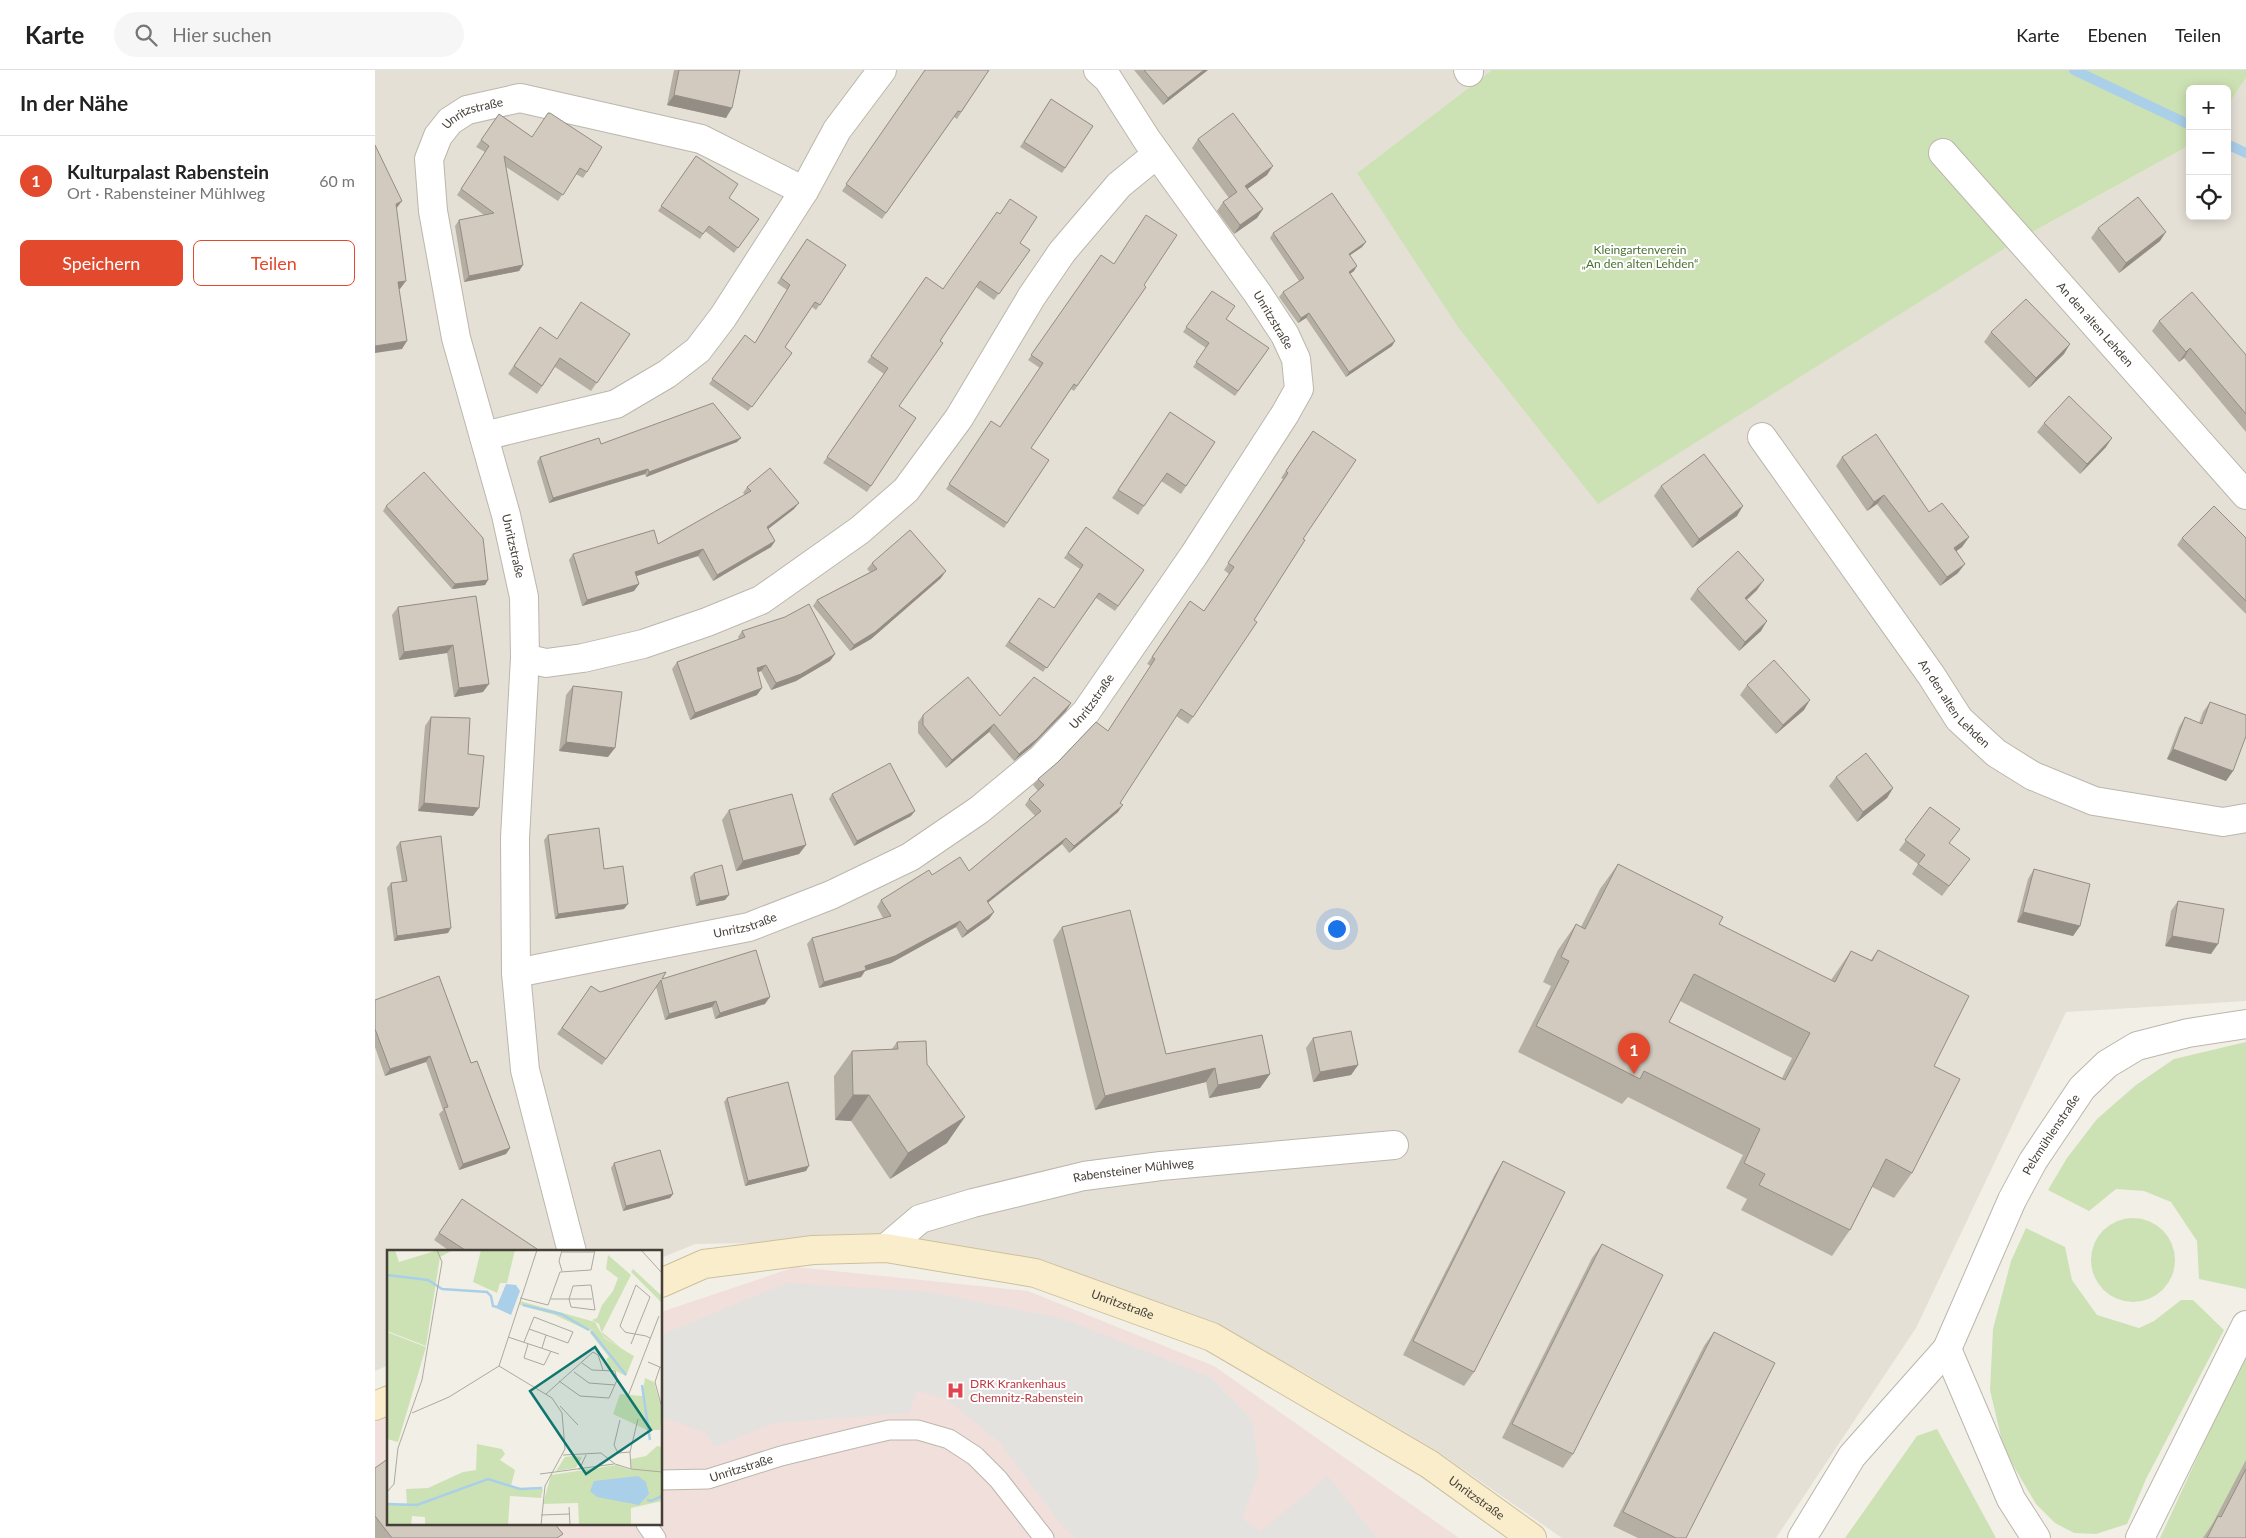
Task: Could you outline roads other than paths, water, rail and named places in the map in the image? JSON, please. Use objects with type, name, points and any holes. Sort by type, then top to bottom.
[{"type":"street","points":[[484,436],[616,404],[667,374],[698,350],[718,323],[803,191],[837,130],[882,70]]},
{"type":"street","name":"Unritzstraße","points":[[517,973],[749,927],[831,895],[910,857],[979,810],[1042,758],[1086,712],[1194,555],[1285,414],[1299,389],[1296,359],[1285,335],[1258,294],[1157,154],[1108,78],[1098,70]]},
{"type":"street","name":"Unritzstraße","points":[[571,1250],[525,1070],[517,973],[515,838],[525,658],[524,597],[506,515],[457,338],[433,211],[429,159],[438,136],[450,121],[467,110],[520,98],[701,139],[803,191]]},
{"type":"street","name":"An den alten Lehden","points":[[1943,153],[2246,495]]},
{"type":"street","points":[[525,658],[546,663],[583,658],[643,644],[707,622],[761,600],[860,530],[906,490],[947,434],[1032,296],[1062,252],[1119,185],[1157,154]]},
{"type":"street","name":"An den alten Lehden","points":[[1762,436],[1931,675],[1959,719],[1996,753],[2033,776],[2094,802],[2223,822],[2246,818]]},
{"type":"street","name":"Pelzmühlenstraße","points":[[1802,1538],[1852,1456],[1947,1349],[2020,1184],[2033,1161],[2082,1088],[2107,1064],[2137,1046],[2188,1034],[2246,1024]]},
{"type":"street","name":"Rabensteiner Mühlweg","points":[[886,1248],[920,1219],[973,1203],[1084,1176],[1161,1166],[1395,1145]]},
{"type":"street","name":"Unritzstraße","points":[[663,1282],[704,1264],[813,1250],[886,1248],[1035,1273],[1212,1337],[1429,1464],[1532,1538]]},
{"type":"street","points":[[2140,1538],[2246,1325]]},
{"type":"street","points":[[1947,1349],[2011,1500],[2036,1538]]},
{"type":"street","points":[[375,1406],[387,1401]]},
{"type":"lane","name":"Unritzstraße","points":[[663,1480],[708,1480],[781,1456],[851,1439],[889,1430],[918,1430],[949,1439],[975,1456],[998,1479],[1044,1538]]},
{"type":"lane","points":[[647,1526],[656,1538]]},
{"type":"waterway","points":[[2074,70],[2186,123]]},
{"type":"waterway","points":[[2231,146],[2246,153]]},
{"type":"place","name":"Kulturpalast Rabenstein","points":[[1634,1074]]},
{"type":"place","name":"DRK Krankenhaus Chemnitz-Rabenstein","points":[[956,1391]]},
{"type":"park label","name":"Kleingartenverein „An den alten Lehden“","points":[[1640,257]]}]
